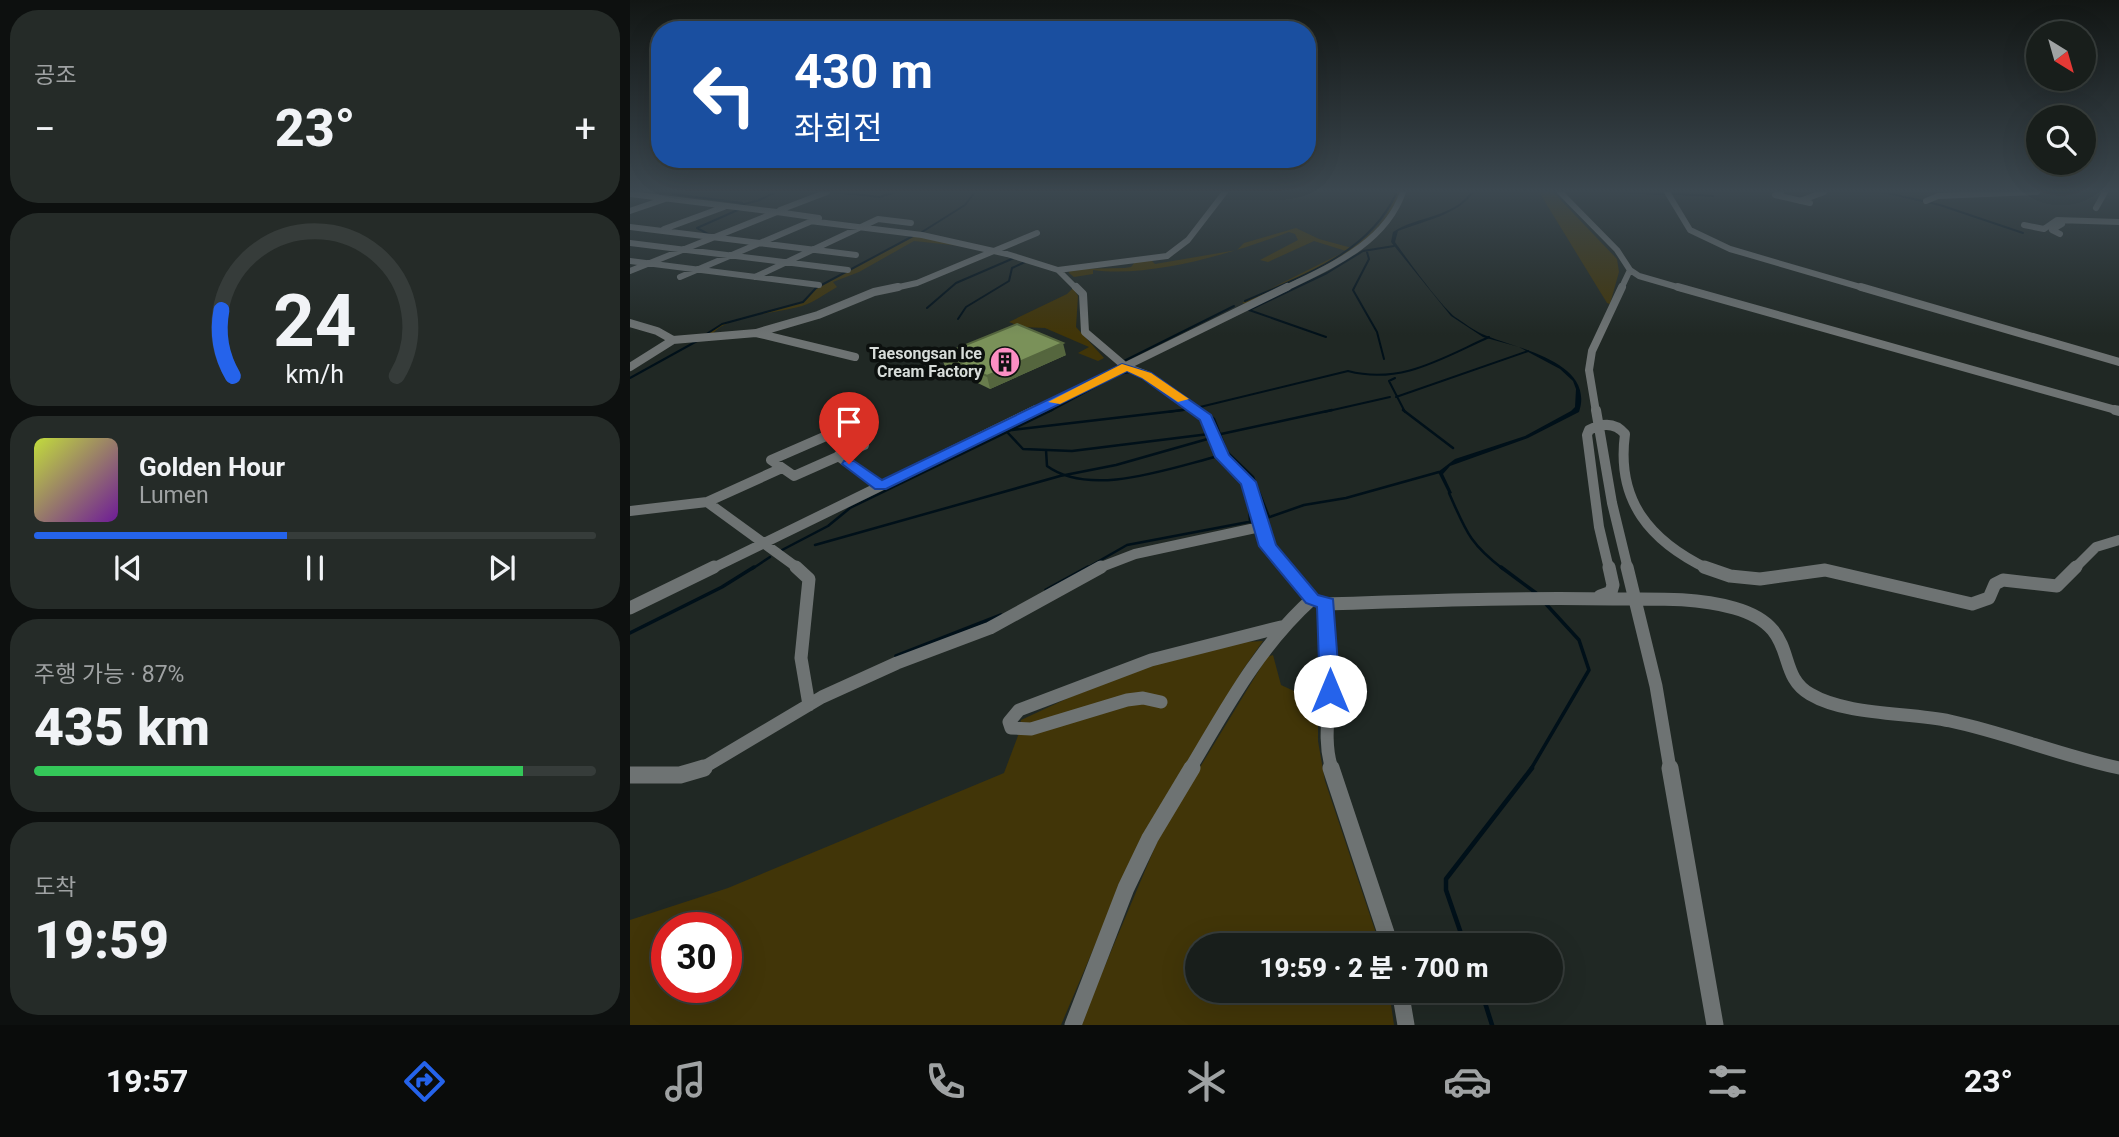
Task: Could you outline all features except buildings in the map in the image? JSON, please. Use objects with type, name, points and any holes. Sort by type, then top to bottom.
[{"type":"street","points":[[630,271],[704,240]]},
{"type":"street","points":[[740,240],[856,255]]},
{"type":"street","points":[[680,277],[767,240]]},
{"type":"street","points":[[754,277],[835,240]]},
{"type":"street","points":[[944,240],[996,251],[1058,270],[1083,294],[1083,329],[1098,347],[1126,367],[1147,375],[1206,418],[1222,457],[1249,482],[1268,546],[1319,601],[1330,656],[1326,742],[1330,763],[1386,933]]},
{"type":"street","points":[[630,367],[673,340],[756,333],[818,315],[874,292],[917,283],[1021,240]]},
{"type":"street","points":[[1058,270],[1078,263],[1150,259],[1171,254],[1187,240]]},
{"type":"street","points":[[630,608],[1126,367],[1346,257],[1368,240]]},
{"type":"street","points":[[1606,240],[1630,271],[1707,296],[1815,323],[2119,411]]},
{"type":"street","points":[[1711,240],[1730,249],[2119,362]]},
{"type":"street","points":[[630,242],[848,270]]},
{"type":"street","points":[[630,261],[819,285]]},
{"type":"street","points":[[1630,271],[1588,361],[1612,503],[1633,599],[1656,685],[1715,1025]]},
{"type":"street","points":[[630,323],[657,331],[673,340]]},
{"type":"street","points":[[756,333],[855,357]]},
{"type":"street","points":[[1600,596],[1611,592],[1612,585],[1597,516],[1587,435],[1589,430],[1600,425],[1617,426],[1625,435],[1622,464],[1624,479],[1640,514],[1687,559],[1723,574],[1752,580],[1808,569],[1825,570],[1972,604],[1989,598],[1995,584],[2003,580],[2057,586],[2096,547],[2119,540]]},
{"type":"street","points":[[840,430],[864,445],[838,456],[794,476],[771,460],[840,430]]},
{"type":"street","points":[[838,456],[881,486]]},
{"type":"street","points":[[630,510],[707,502],[782,468]]},
{"type":"street","points":[[707,502],[806,573],[809,579],[801,642],[801,676],[808,702]]},
{"type":"street","points":[[630,775],[680,775],[702,769],[808,702],[897,663],[990,628],[1115,561],[1259,523]]},
{"type":"street","points":[[1073,1025],[1126,888],[1150,838],[1249,670],[1281,627],[1319,601],[1600,596],[1683,599],[1710,603],[1738,610],[1764,621],[1783,639],[1795,682],[1814,697],[1948,721],[2085,761],[2119,768]]},
{"type":"street","points":[[1161,702],[1143,698],[1127,700],[1031,729],[1011,728],[1009,722],[1019,710],[1123,669],[1281,627]]},
{"type":"street","points":[[1402,1003],[1406,1025]]},
{"type":"shaded area","points":[[907,240],[936,240],[961,246],[914,241],[859,272],[833,282],[837,287],[811,302],[749,317],[804,302],[819,286]]},
{"type":"shaded area","points":[[1266,240],[1237,250],[1244,243]]},
{"type":"shaded area","points":[[1298,240],[1322,240],[1352,248],[1364,240],[1335,261],[1314,273],[1246,304],[1242,303],[1346,251],[1314,241],[1268,262],[1260,260]]},
{"type":"shaded area","points":[[1396,240],[1433,292],[1455,317],[1482,334],[1517,346],[1483,337],[1451,316],[1391,242]]},
{"type":"shaded area","points":[[1568,240],[1599,240],[1617,259],[1619,272],[1610,304]]},
{"type":"shaded area","points":[[1235,250],[1166,267],[1116,272],[1093,270],[1093,274],[1074,277],[1069,273],[1070,269],[1125,268],[1131,267],[1135,262],[1151,260],[1155,264]]},
{"type":"shaded area","points":[[1073,288],[1078,296],[1076,327],[1104,358],[1098,361],[1078,353],[1089,347],[1045,328],[1022,327],[1009,322],[1067,294]]},
{"type":"shaded area","points":[[738,320],[719,328],[712,335],[706,334],[722,324]]},
{"type":"shaded area","points":[[1520,348],[1548,359],[1575,380],[1581,395],[1579,412],[1528,438],[1450,466],[1443,474],[1452,493],[1449,494],[1438,472],[1455,459],[1525,436],[1575,407],[1576,389],[1573,381],[1560,369]]},
{"type":"shaded area","points":[[1263,641],[1242,671],[1118,891],[1061,1025],[630,1025],[630,920],[651,913],[651,1003],[742,1003],[742,912],[654,912],[728,888],[1004,773],[1019,733],[1159,698],[1020,725],[1021,720],[1124,672],[1244,642]]},
{"type":"shaded area","points":[[1273,655],[1281,685],[1318,702],[1318,741],[1325,781],[1376,933],[1185,933],[1185,1003],[1391,1003],[1394,1025],[1080,1025],[1163,828],[1267,657]]},
{"type":"waterway","points":[[705,335],[722,324],[803,302],[816,288],[906,240]]},
{"type":"waterway","points":[[1245,301],[1331,261],[1361,240]]},
{"type":"waterway","points":[[1326,337],[1249,310],[1327,273],[1363,251],[1394,246]]},
{"type":"waterway","points":[[1367,252],[1369,259],[1353,290],[1377,332],[1384,359]]},
{"type":"waterway","points":[[927,308],[956,283],[1014,258]]},
{"type":"waterway","points":[[958,319],[966,307],[1009,281],[1012,268],[1025,262]]},
{"type":"waterway","points":[[1124,361],[1234,306]]},
{"type":"waterway","points":[[1203,410],[1200,407],[1348,371],[1386,375],[1404,372],[1438,361],[1489,337]]},
{"type":"waterway","points":[[630,378],[697,341]]},
{"type":"waterway","points":[[1397,397],[1528,351]]},
{"type":"waterway","points":[[1049,411],[1119,374],[1130,372]]},
{"type":"waterway","points":[[1395,378],[1389,381],[1397,397]]},
{"type":"waterway","points":[[1324,412],[1390,397]]},
{"type":"waterway","points":[[1397,397],[1405,411]]},
{"type":"waterway","points":[[1177,411],[1189,409]]},
{"type":"waterway","points":[[1177,411],[1183,410]]},
{"type":"waterway","points":[[1203,410],[1214,419],[1227,452],[1253,477],[1269,517]]},
{"type":"waterway","points":[[1221,434],[1332,410]]},
{"type":"waterway","points":[[782,550],[828,526],[850,508],[1049,411]]},
{"type":"waterway","points":[[1012,430],[1177,411]]},
{"type":"waterway","points":[[1168,412],[1177,411]]},
{"type":"waterway","points":[[1405,411],[1453,448]]},
{"type":"waterway","points":[[1008,433],[1023,449],[1072,451],[1209,434]]},
{"type":"waterway","points":[[1065,475],[1116,465],[1211,438]]},
{"type":"waterway","points":[[1046,450],[1047,466],[1065,475]]},
{"type":"waterway","points":[[1065,475],[1086,480],[1108,480],[1155,473],[1219,456]]},
{"type":"waterway","points":[[1250,522],[1304,505],[1346,498],[1439,472]]},
{"type":"waterway","points":[[815,545],[1065,475]]},
{"type":"waterway","points":[[1242,484],[1249,504],[1250,522]]},
{"type":"waterway","points":[[1449,493],[1475,544],[1503,569]]},
{"type":"waterway","points":[[1085,569],[1127,545],[1250,522]]},
{"type":"waterway","points":[[752,569],[770,557]]},
{"type":"waterway","points":[[630,633],[722,587],[754,567]]},
{"type":"waterway","points":[[1046,590],[1088,567]]},
{"type":"waterway","points":[[1501,567],[1536,593]]},
{"type":"waterway","points":[[1531,769],[1589,670],[1579,640],[1545,603]]},
{"type":"waterway","points":[[896,656],[1001,615]]},
{"type":"waterway","points":[[1461,933],[1446,890],[1446,879],[1532,768]]},
{"type":"waterway","points":[[1485,1003],[1492,1025]]},
{"type":"slow traffic","points":[[1055,402],[1126,367],[1147,375],[1183,399]]},
{"type":"place","name":"Taesongsan Ice Cream Factory","points":[[1005,362]]},
{"type":"route","points":[[849,464],[881,486],[1126,367],[1147,375],[1206,418],[1222,457],[1249,482],[1261,532],[1268,546],[1312,599],[1326,604],[1330,644],[1330,691]]}]
